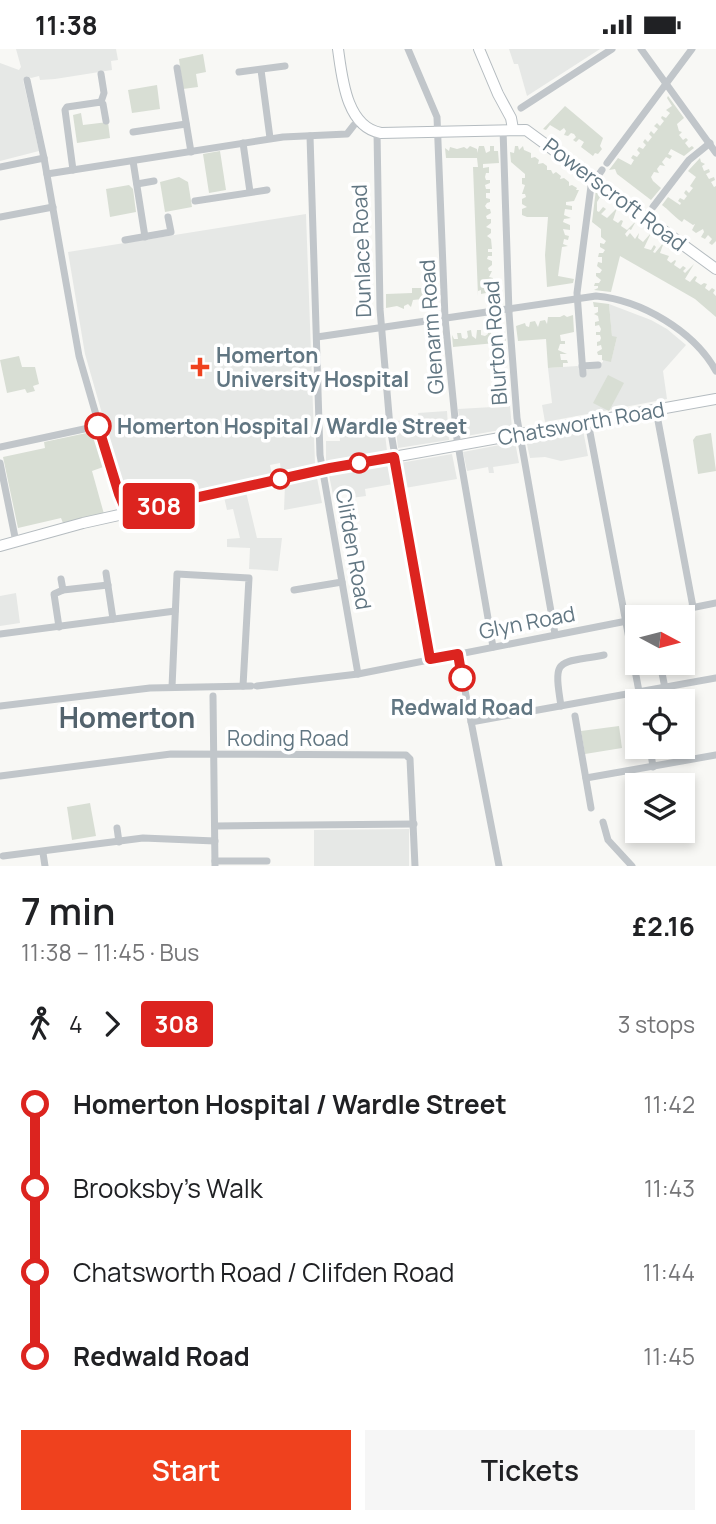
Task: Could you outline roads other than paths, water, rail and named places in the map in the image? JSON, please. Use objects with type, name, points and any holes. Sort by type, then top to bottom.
[{"type":"street","points":[[338,49],[349,101],[363,122],[377,132],[508,129],[511,118],[479,49]]},
{"type":"street","name":"Glenarm Road","points":[[408,49],[435,109],[439,131],[445,318],[455,419],[493,647]]},
{"type":"street","points":[[521,108],[612,49]]},
{"type":"street","points":[[641,49],[716,153]]},
{"type":"street","points":[[598,365],[582,370],[577,298],[591,186],[692,49]]},
{"type":"street","points":[[239,72],[285,66]]},
{"type":"street","points":[[177,68],[191,152]]},
{"type":"street","points":[[261,69],[271,138]]},
{"type":"street","points":[[101,74],[104,93],[101,102],[106,121]]},
{"type":"street","points":[[27,80],[47,174],[76,342],[98,426],[127,513]]},
{"type":"street","points":[[73,170],[65,110],[67,107],[101,102]]},
{"type":"street","points":[[133,132],[186,124]]},
{"type":"street","points":[[47,174],[271,138],[347,134],[354,125]]},
{"type":"street","name":"Powerscroft Road","points":[[508,129],[531,132],[601,171],[716,269]]},
{"type":"street","name":"Blurton Road","points":[[508,129],[509,308],[517,418],[555,634]]},
{"type":"street","name":"Dunlace Road","points":[[377,132],[381,328],[394,457],[430,659]]},
{"type":"street","name":"Clifden Road","points":[[310,136],[321,470],[358,674]]},
{"type":"street","points":[[243,143],[250,192]]},
{"type":"street","points":[[653,207],[689,160],[709,143]]},
{"type":"street","points":[[0,167],[44,158]]},
{"type":"street","points":[[133,161],[145,237]]},
{"type":"street","points":[[137,184],[154,181]]},
{"type":"street","points":[[195,201],[267,190]]},
{"type":"street","points":[[0,217],[53,208]]},
{"type":"street","points":[[125,240],[171,232],[168,217]]},
{"type":"street","points":[[317,337],[596,296],[619,301],[656,316],[691,340],[716,371]]},
{"type":"street","name":"Chatsworth Road","points":[[0,546],[127,513],[321,470],[716,399]]},
{"type":"street","points":[[656,410],[693,605]]},
{"type":"street","points":[[588,422],[625,616]]},
{"type":"street","points":[[0,447],[98,426]]},
{"type":"street","points":[[0,463],[16,542]]},
{"type":"street","points":[[106,573],[113,619]]},
{"type":"street","points":[[172,687],[177,574],[249,578],[251,686]]},
{"type":"street","points":[[61,579],[64,590]]},
{"type":"street","points":[[294,590],[342,582]]},
{"type":"street","points":[[59,627],[54,594],[64,590],[108,585]]},
{"type":"street","name":"Glyn Road","points":[[695,607],[716,603]]},
{"type":"street","points":[[0,634],[175,611]]},
{"type":"street","name":"Glyn Road","points":[[0,706],[172,687],[251,686],[358,674],[625,621]]},
{"type":"street","points":[[458,654],[499,866]]},
{"type":"street","points":[[561,706],[556,675],[559,667],[604,655]]},
{"type":"street","points":[[662,675],[665,688]]},
{"type":"street","points":[[658,689],[716,678]]},
{"type":"street","points":[[471,722],[625,695]]},
{"type":"street","points":[[213,696],[215,863],[267,861]]},
{"type":"street","points":[[575,716],[591,808]]},
{"type":"street","name":"Roding Road","points":[[0,776],[171,754],[409,756],[414,824]]},
{"type":"street","points":[[586,778],[716,755]]},
{"type":"street","points":[[651,759],[653,767]]},
{"type":"street","points":[[603,822],[608,840],[632,866]]},
{"type":"street","points":[[215,826],[414,824],[415,866]]},
{"type":"street","points":[[117,828],[119,842]]},
{"type":"street","points":[[3,856],[40,851],[43,853],[142,838],[215,841]]},
{"type":"street","points":[[43,853],[45,866]]},
{"type":"place","name":"Homerton University Hospital","points":[[200,367]]},
{"type":"place","name":"Homerton Hospital / Wardle Street","points":[[98,426]]},
{"type":"place","name":"Redwald Road","points":[[462,678]]},
{"type":"district","name":"Homerton","points":[[127,717]]}]
